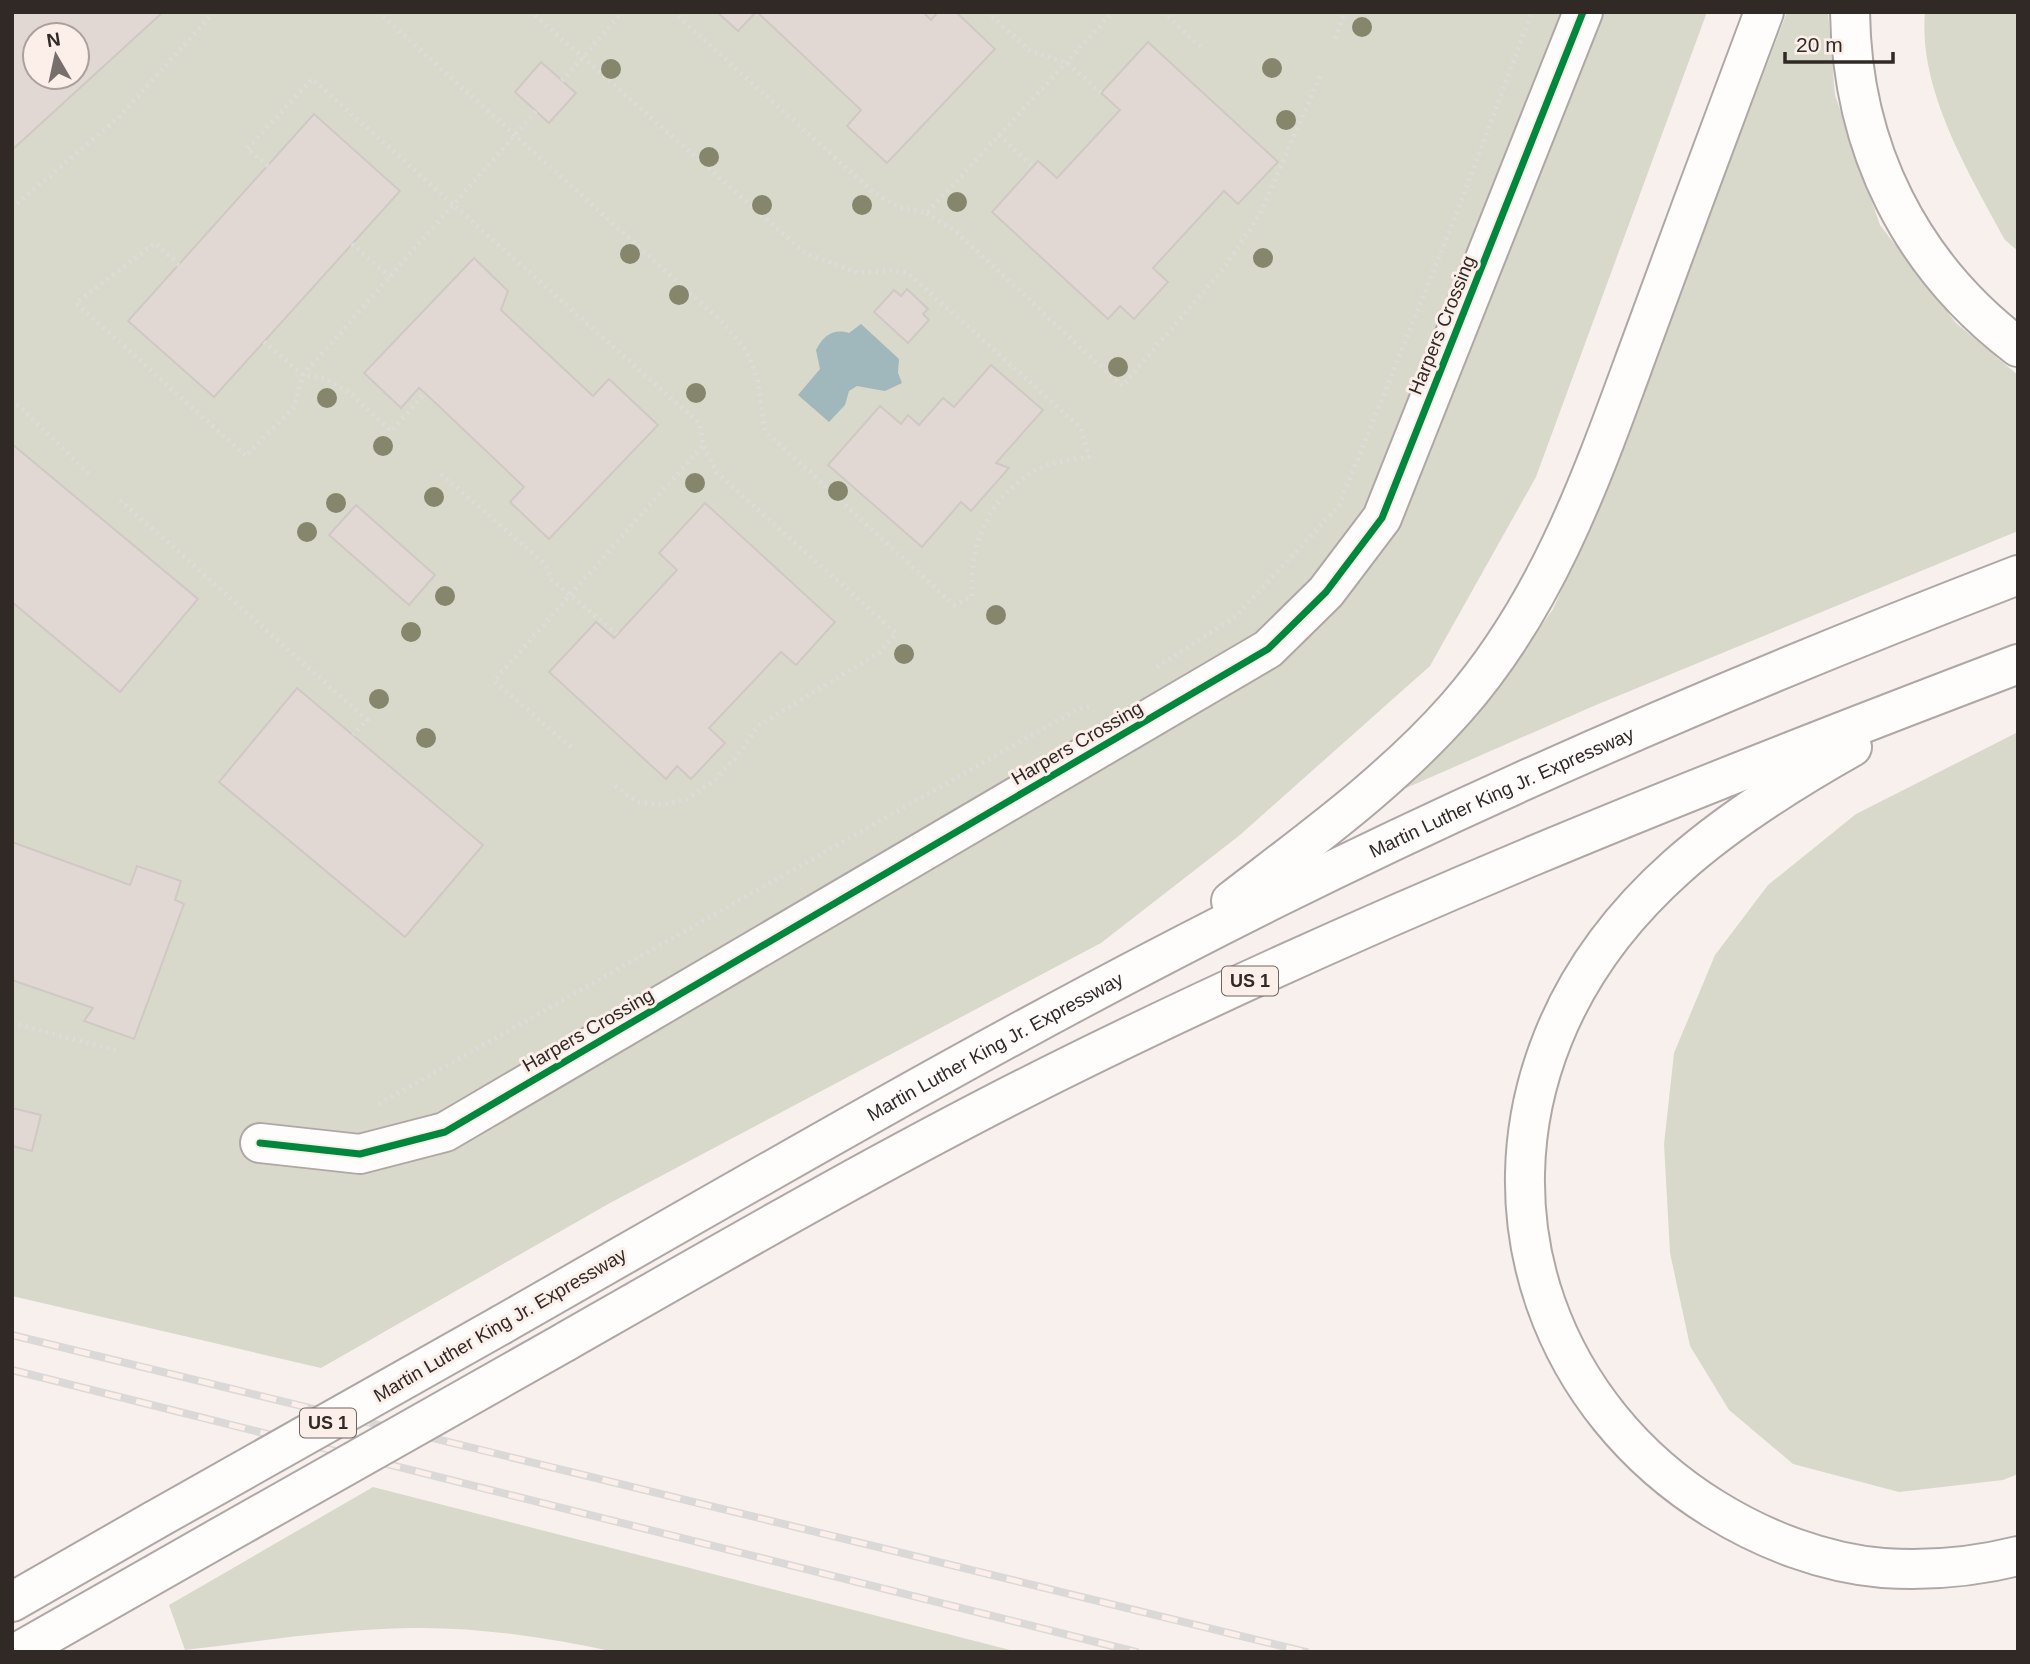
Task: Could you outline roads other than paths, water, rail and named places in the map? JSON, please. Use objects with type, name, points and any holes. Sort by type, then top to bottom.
[{"type":"main road","name":"Harpers Crossing","points":[[260,1143],[360,1154],[445,1132],[1268,649],[1326,592],[1382,519],[1583,12]]},
{"type":"main road","points":[[1154,962],[1380,783],[1458,706],[1522,618],[1547,575],[1588,485],[1764,12]]},
{"type":"main road","points":[[1850,12],[1852,60],[1859,102],[1886,183],[1928,257],[1954,291],[2018,347]]},
{"type":"main road","name":"Martin Luther King Jr. Expressway","points":[[12,1602],[926,1085],[1154,962],[1367,853],[1569,760],[1761,678],[2018,575]]},
{"type":"main road","name":"US 1","points":[[18,1652],[935,1134],[1187,1010],[1598,827],[2018,664]]},
{"type":"main road","points":[[1965,684],[1748,809],[1676,865],[1638,903],[1592,961],[1553,1037],[1531,1118],[1525,1196],[1536,1273],[1546,1309],[1563,1347],[1607,1417],[1634,1447],[1672,1480],[1732,1520],[1766,1537],[1842,1561],[1880,1568],[1919,1569],[1958,1567],[2018,1556]]},
{"type":"water","points":[[861,324],[899,359],[898,373],[902,383],[885,391],[857,386],[849,391],[845,405],[829,422],[798,395],[820,369],[816,350],[822,341],[833,332],[849,333]]},
{"type":"railway","points":[[12,1335],[1306,1652]]},
{"type":"railway","points":[[12,1370],[1136,1652]]}]
